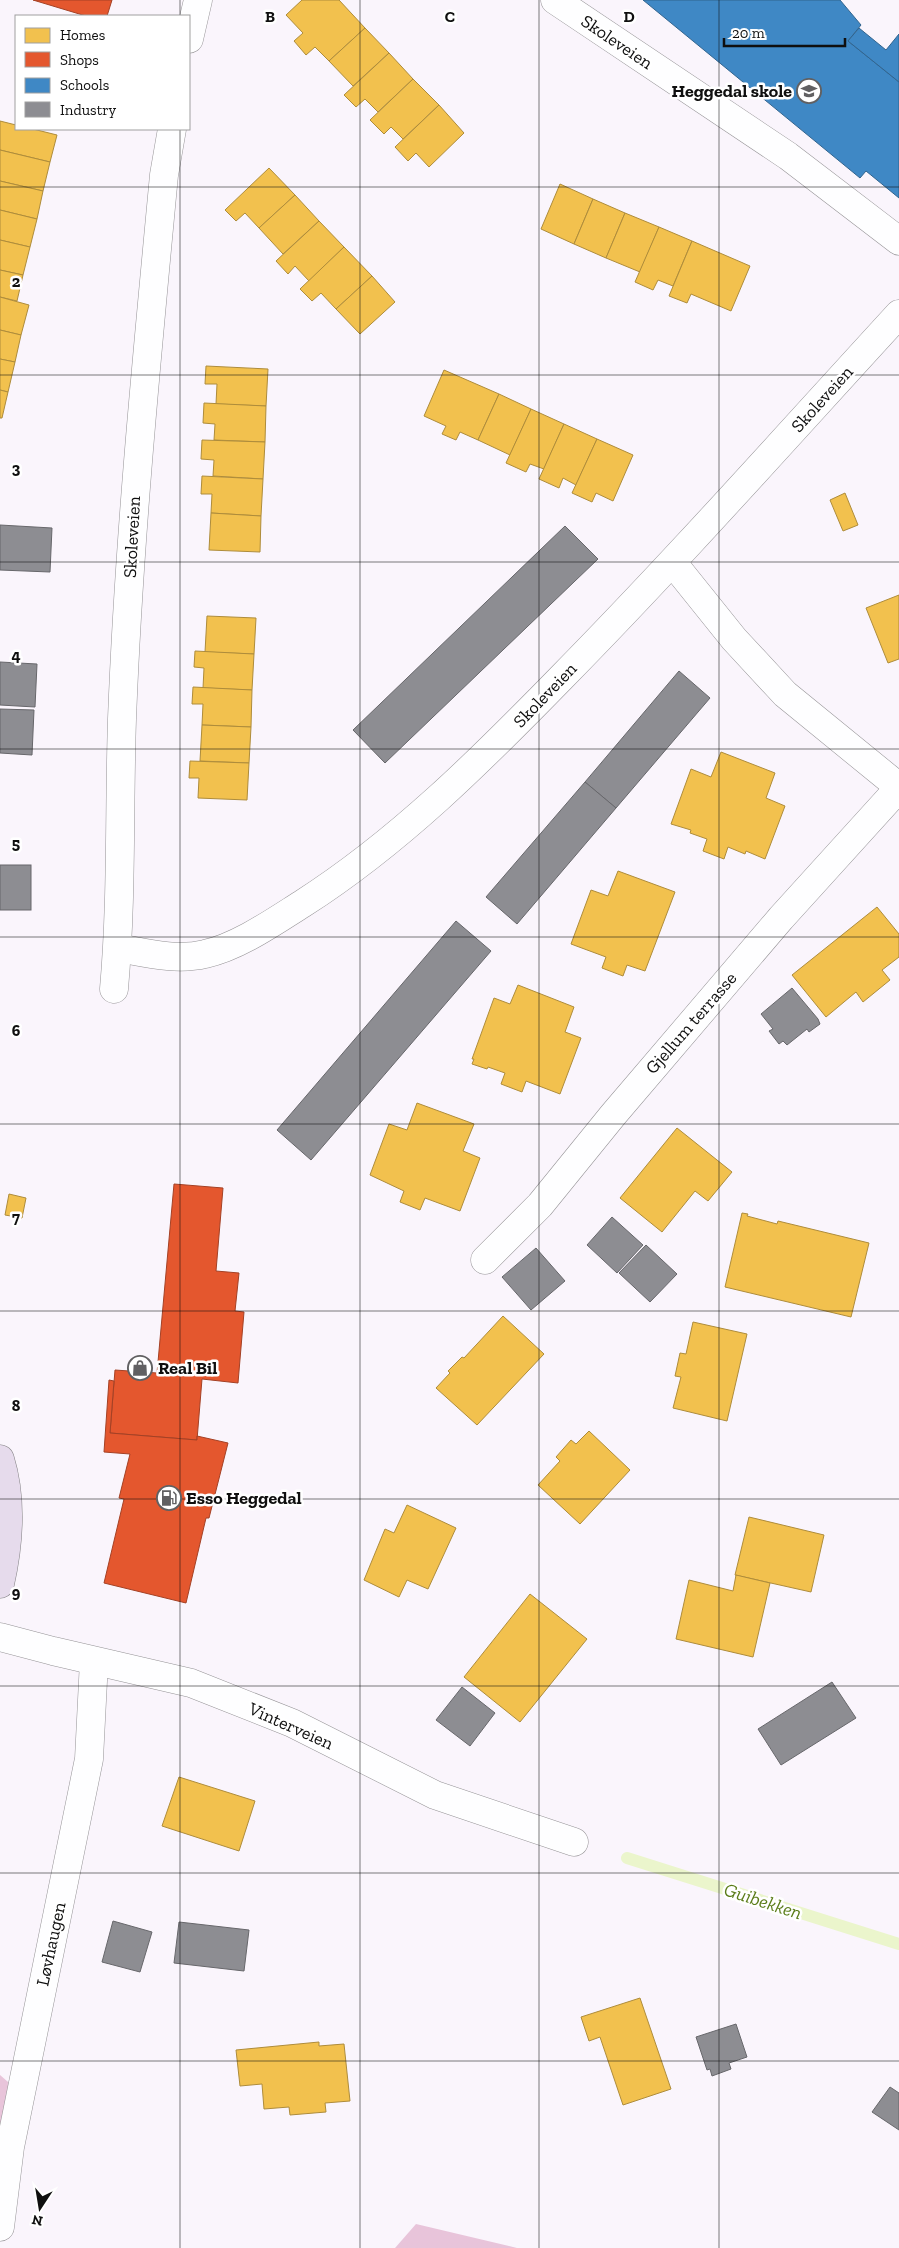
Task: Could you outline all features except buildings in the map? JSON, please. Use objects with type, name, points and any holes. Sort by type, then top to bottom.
[{"type":"main road","points":[[0,1458],[7,1502],[7,1533],[5,1562],[0,1584]]},
{"type":"street","points":[[190,35],[198,0]]},
{"type":"street","name":"Skoleveien","points":[[555,0],[788,156],[899,241]]},
{"type":"street","name":"Skoleveien","points":[[114,989],[118,948],[122,718],[136,466],[164,175],[172,130]]},
{"type":"street","name":"Skoleveien","points":[[118,948],[159,956],[184,957],[206,954],[228,946],[280,918],[338,881],[409,824],[488,752],[673,563],[899,314]]},
{"type":"street","name":"Gjellum terrasse","points":[[484,1260],[540,1205],[613,1115],[781,918],[899,787],[785,694],[734,639],[673,563]]},
{"type":"street","name":"Vinterveien","points":[[0,1637],[191,1684],[292,1724],[435,1795],[574,1842]]},
{"type":"street","name":"Løvhaugen","points":[[0,2227],[10,2147],[89,1759],[94,1661]]},
{"type":"shaded area","points":[[0,2075],[15,2088],[0,2187]]},
{"type":"shaded area","points":[[416,2224],[517,2248],[395,2248]]},
{"type":"waterway","name":"Guibekken","points":[[627,1858],[899,1944]]},
{"type":"place","name":"Heggedal skole","points":[[809,91]]},
{"type":"place","name":"Real Bil","points":[[140,1368]]},
{"type":"place","name":"Esso Heggedal","points":[[169,1498]]}]
